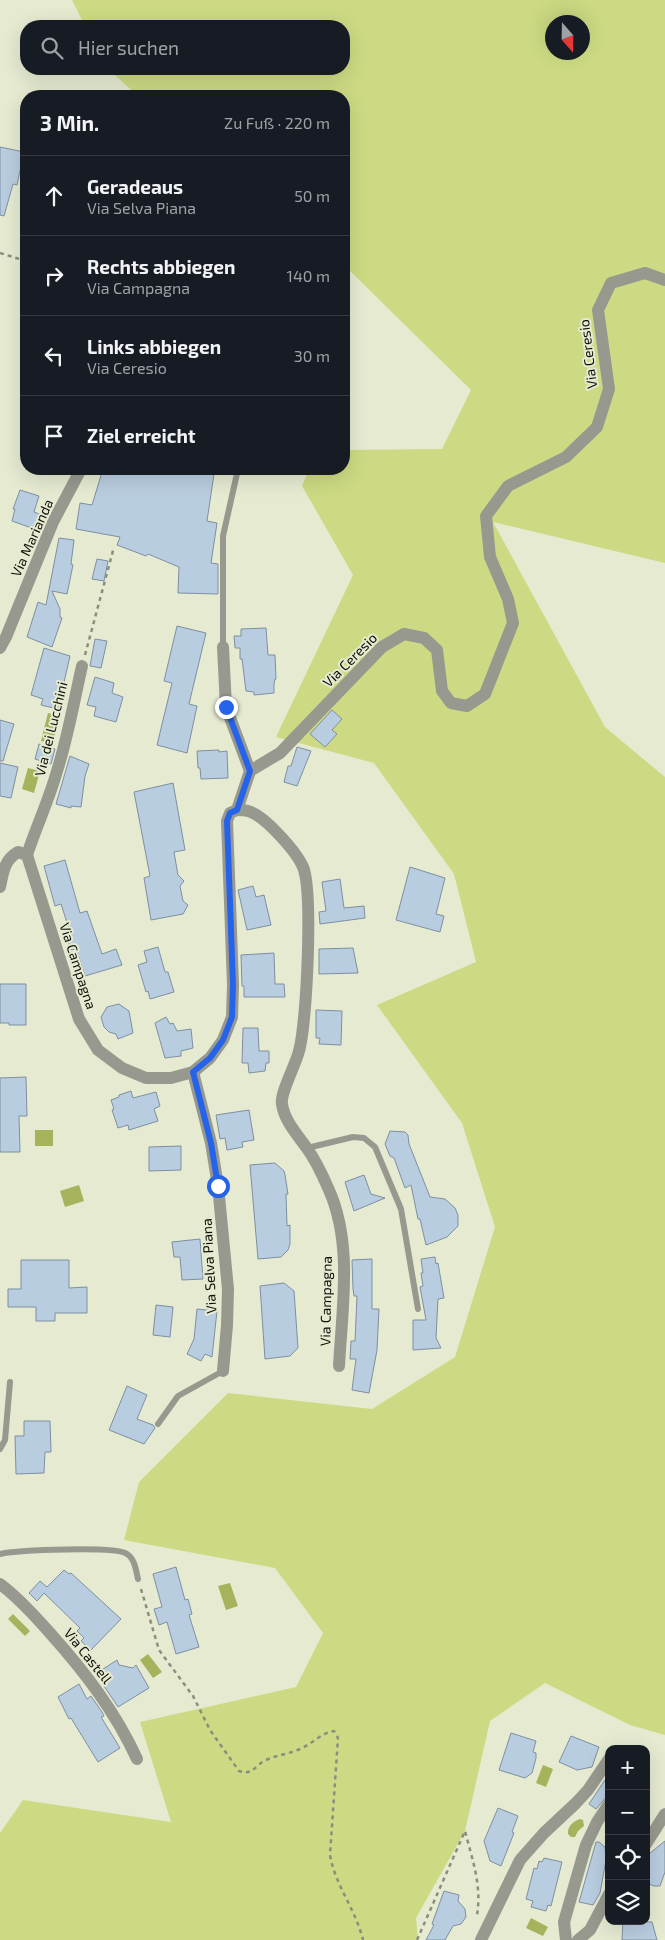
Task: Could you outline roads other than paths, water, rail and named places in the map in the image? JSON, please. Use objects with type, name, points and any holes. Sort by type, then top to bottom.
[{"type":"street","name":"Via Ceresio","points":[[250,771],[280,753],[382,647],[404,634],[424,638],[437,650],[442,691],[451,703],[466,706],[485,694],[512,624],[508,599],[490,557],[486,516],[508,486],[566,457],[597,428],[609,389],[598,310],[611,283],[645,273],[665,280]]},
{"type":"street","name":"Via Marianda","points":[[0,648],[6,638],[53,522],[78,475]]},
{"type":"street","points":[[223,646],[226,707],[250,771]]},
{"type":"street","name":"Via dei Lucchini","points":[[26,855],[64,749],[82,666]]},
{"type":"street","name":"Via Campagna","points":[[237,810],[250,771]]},
{"type":"street","name":"Via Campagna","points":[[26,855],[79,1019],[98,1050],[122,1068],[146,1078],[171,1078],[193,1072],[210,1058],[223,1040],[232,1017],[233,985],[227,821],[230,813],[237,810],[249,811],[267,823],[284,839],[296,855],[303,867],[307,882],[306,974],[300,1050],[282,1101],[283,1111],[307,1148],[329,1191],[340,1228],[344,1271],[339,1366]]},
{"type":"street","points":[[0,887],[10,856],[18,852],[26,855]]},
{"type":"street","name":"Via Selva Piana","points":[[193,1072],[211,1143],[218,1186],[228,1289],[227,1325],[222,1371]]},
{"type":"street","name":"Via Castell","points":[[0,1584],[38,1619],[87,1676],[112,1710],[137,1758]]},
{"type":"street","points":[[481,1940],[520,1860],[582,1797],[605,1765]]},
{"type":"street","points":[[566,1940],[564,1922],[586,1845],[605,1810]]},
{"type":"street","points":[[650,1838],[665,1814]]},
{"type":"street","points":[[578,1940],[590,1930],[605,1902]]},
{"type":"lane","points":[[223,646],[223,536],[237,475]]},
{"type":"lane","points":[[307,1148],[353,1137],[364,1138],[375,1147],[401,1209],[418,1309]]},
{"type":"lane","points":[[158,1424],[178,1396],[222,1371]]},
{"type":"lane","points":[[0,1448],[5,1440],[10,1382]]},
{"type":"lane","points":[[0,1554],[63,1550],[122,1552],[132,1560],[138,1579]]}]
